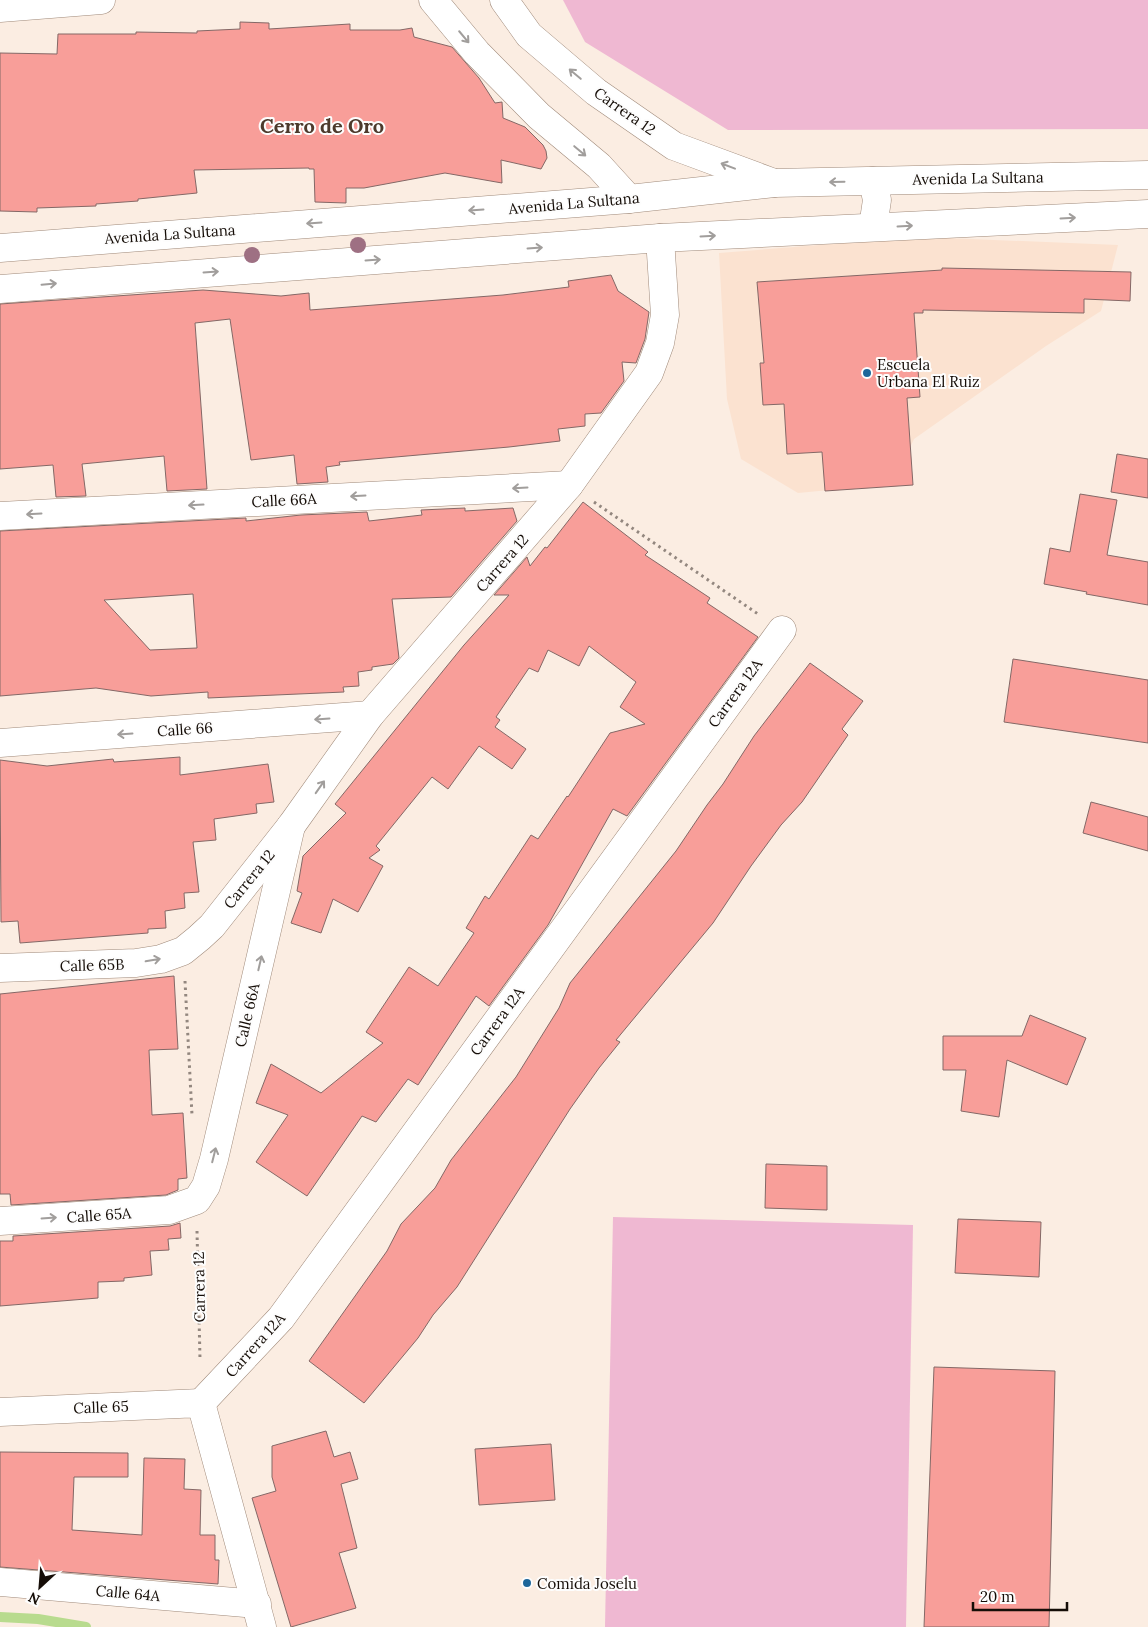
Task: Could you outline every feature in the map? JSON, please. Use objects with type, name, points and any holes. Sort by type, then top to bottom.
[{"type":"street","points":[[0,8],[101,0]]},
{"type":"street","points":[[433,0],[477,52],[539,116],[599,166],[629,199],[660,238]]},
{"type":"street","name":"Carrera 12","points":[[504,0],[529,35],[596,92],[674,146],[774,183]]},
{"type":"street","name":"Avenida La Sultana","points":[[0,248],[629,199],[774,183],[1148,174]]},
{"type":"street","points":[[872,181],[876,200],[873,227]]},
{"type":"street","points":[[0,289],[660,238],[1148,214]]},
{"type":"street","name":"Carrera 12","points":[[183,950],[212,926],[291,826],[370,715],[569,485],[649,373],[660,343],[665,315],[660,238]]},
{"type":"street","name":"Calle 66A","points":[[0,516],[569,485]]},
{"type":"street","name":"Carrera 12A","points":[[202,1403],[281,1318],[782,630]]},
{"type":"street","name":"Calle 66","points":[[0,743],[370,715]]},
{"type":"street","name":"Calle 66A","points":[[197,1200],[206,1186],[214,1159],[291,826]]},
{"type":"street","name":"Calle 65B","points":[[0,968],[136,963],[161,959],[183,950]]},
{"type":"street","name":"Calle 65A","points":[[0,1221],[169,1210],[197,1200]]},
{"type":"street","points":[[202,1403],[259,1615]]},
{"type":"street","name":"Calle 65","points":[[0,1412],[202,1403]]},
{"type":"street","name":"Calle 64A","points":[[0,1582],[259,1615]]},
{"type":"path","points":[[569,485],[782,630]]},
{"type":"path","points":[[183,950],[192,1124]]},
{"type":"path","name":"Carrera 12","points":[[197,1200],[202,1403]]},
{"type":"shaded area","points":[[563,0],[1148,0],[1148,129],[728,130],[585,42]]},
{"type":"shaded area","name":"Escuela Urbana El Ruiz","points":[[921,237],[1118,245],[1101,311],[1046,346],[914,439],[893,484],[798,493],[741,459],[727,399],[719,253]]},
{"type":"shaded area","points":[[613,1217],[913,1225],[906,1627],[605,1627]]},
{"type":"building","points":[[240,22],[269,23],[269,29],[350,24],[350,30],[400,30],[412,28],[414,37],[452,47],[479,78],[495,103],[502,102],[503,118],[525,127],[543,145],[547,158],[541,169],[501,160],[502,183],[445,173],[364,188],[346,188],[346,203],[315,202],[314,169],[194,170],[197,193],[138,199],[138,201],[96,204],[96,206],[37,208],[37,212],[0,211],[0,53],[57,54],[58,34],[197,33],[197,31],[240,29]]},
{"type":"building","points":[[942,268],[1131,272],[1130,301],[1084,299],[1084,313],[923,310],[923,313],[914,313],[920,397],[907,398],[913,485],[825,491],[822,452],[787,454],[784,404],[763,405],[760,363],[764,363],[757,282],[942,270]]},
{"type":"building","points":[[611,275],[618,291],[649,312],[645,339],[636,363],[622,362],[624,381],[601,413],[585,414],[585,426],[558,429],[560,441],[339,462],[340,465],[326,467],[328,482],[297,484],[294,455],[251,460],[230,319],[195,323],[207,489],[167,491],[164,456],[82,464],[86,496],[56,497],[53,465],[0,469],[0,304],[203,290],[281,296],[309,293],[310,310],[503,295],[569,287],[568,281]]},
{"type":"building","points":[[1117,454],[1148,459],[1148,498],[1111,492]]},
{"type":"building","points":[[1080,494],[1117,500],[1107,555],[1148,562],[1148,605],[1044,584],[1050,548],[1070,552]]},
{"type":"building","points":[[583,502],[648,552],[645,555],[710,598],[707,603],[758,637],[627,816],[613,809],[548,925],[489,1006],[476,996],[418,1085],[408,1079],[376,1122],[362,1116],[307,1196],[256,1162],[288,1115],[256,1103],[271,1064],[321,1093],[383,1043],[366,1032],[409,967],[438,986],[474,933],[466,928],[485,896],[489,899],[531,835],[538,839],[610,733],[645,724],[620,707],[636,682],[589,646],[579,666],[548,650],[538,672],[529,668],[496,717],[500,720],[495,727],[526,749],[512,769],[479,746],[448,789],[432,777],[376,846],[380,850],[369,858],[383,866],[358,912],[333,899],[321,933],[291,923],[302,893],[297,891],[303,856],[346,813],[335,804],[464,645],[509,595],[494,595],[527,557],[530,566],[545,547],[547,548]]},
{"type":"building","points":[[465,508],[465,511],[513,508],[517,521],[451,597],[392,599],[399,658],[393,664],[372,667],[372,670],[358,672],[359,686],[343,687],[344,692],[208,698],[208,692],[151,696],[96,688],[0,696],[0,531],[246,518],[246,521],[301,515],[367,512],[369,521],[422,515],[421,510]],"holes":[[[193,594],[197,648],[150,650],[104,600]]]},
{"type":"building","points":[[1013,659],[1148,680],[1148,743],[1004,722]]},
{"type":"building","points":[[810,663],[863,701],[842,729],[848,735],[802,802],[781,825],[751,866],[713,923],[616,1040],[620,1042],[570,1109],[457,1287],[364,1403],[309,1361],[387,1251],[401,1224],[435,1188],[451,1160],[516,1077],[559,1008],[570,983],[676,851],[754,736]]},
{"type":"building","points":[[180,757],[180,775],[268,764],[274,802],[256,804],[257,813],[214,819],[216,840],[193,842],[199,892],[184,893],[185,908],[165,911],[166,928],[148,929],[148,933],[20,943],[18,921],[1,922],[0,760],[47,766],[113,759],[114,762]]},
{"type":"building","points":[[1091,802],[1148,817],[1148,851],[1083,833]]},
{"type":"building","points":[[174,976],[178,1049],[149,1050],[152,1115],[183,1113],[187,1178],[178,1179],[178,1190],[166,1195],[11,1205],[10,1194],[0,1194],[0,994]]},
{"type":"building","points":[[1030,1015],[1086,1038],[1067,1085],[1007,1060],[999,1117],[961,1111],[966,1070],[943,1070],[943,1036],[1022,1036]]},
{"type":"building","points":[[766,1164],[827,1166],[827,1210],[765,1208]]},
{"type":"building","points":[[958,1219],[1041,1222],[1039,1277],[955,1273]]},
{"type":"building","points":[[180,1223],[181,1238],[168,1239],[169,1250],[150,1251],[152,1275],[124,1278],[124,1281],[98,1282],[98,1298],[0,1306],[0,1241],[13,1241],[13,1236],[170,1226]]},
{"type":"building","points":[[934,1367],[1055,1371],[1049,1627],[924,1627]]},
{"type":"building","points":[[326,1431],[334,1457],[350,1452],[358,1479],[341,1484],[357,1548],[339,1553],[356,1608],[291,1627],[252,1498],[276,1491],[272,1477],[272,1446]]},
{"type":"building","points":[[551,1444],[555,1500],[479,1505],[475,1449]]},
{"type":"building","points":[[0,1452],[128,1453],[128,1477],[74,1477],[72,1530],[142,1535],[144,1458],[185,1459],[184,1489],[201,1490],[200,1535],[215,1535],[215,1560],[219,1560],[218,1584],[0,1567]]},
{"type":"waterway","points":[[0,1617],[38,1619],[86,1627]]},
{"type":"place","name":"Escuela Urbana El Ruiz","points":[[867,373]]},
{"type":"place","name":"Comida Joselu","points":[[527,1583]]},
{"type":"district","name":"Cerro de Oro","points":[[322,125]]}]
